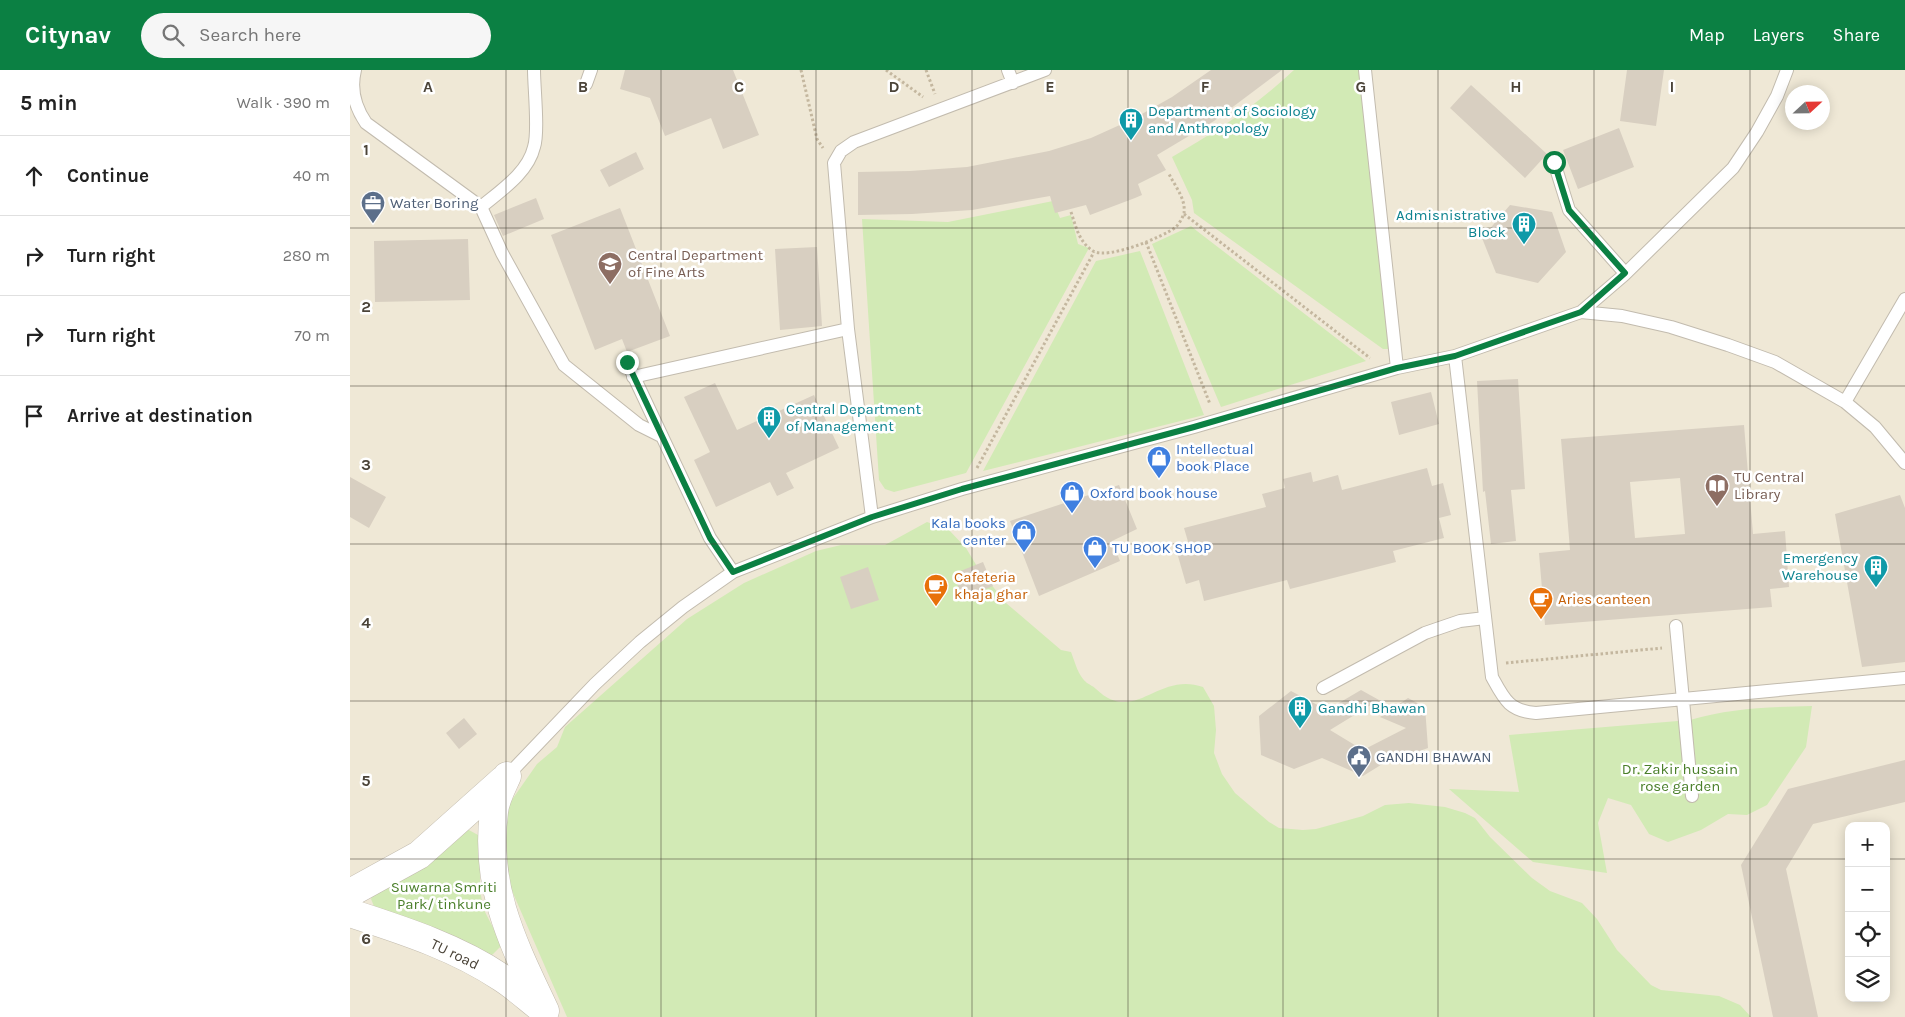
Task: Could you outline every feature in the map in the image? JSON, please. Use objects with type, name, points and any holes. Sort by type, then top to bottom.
[{"type":"street","points":[[350,892],[419,855],[507,776]]},
{"type":"street","points":[[507,776],[494,810],[495,880],[500,908],[514,947],[547,1014]]},
{"type":"street","name":"TU road","points":[[350,913],[411,933],[461,955],[502,978],[547,1014]]},
{"type":"lane","points":[[355,70],[352,94],[357,110],[366,123],[481,207],[502,253],[564,365],[639,425],[661,436]]},
{"type":"lane","points":[[481,207],[512,181],[527,162],[535,146],[534,70]]},
{"type":"lane","points":[[586,84],[591,70]]},
{"type":"lane","points":[[1008,70],[1013,83]]},
{"type":"lane","points":[[872,517],[848,329],[834,163],[841,150],[854,142],[942,111],[1045,70]]},
{"type":"lane","points":[[1365,70],[1397,368]]},
{"type":"lane","points":[[507,776],[595,684],[640,642],[683,607],[733,572],[872,517],[962,489],[1194,427],[1397,368],[1455,356],[1581,312],[1625,273],[1733,168],[1761,124],[1787,70]]},
{"type":"lane","points":[[1554,162],[1569,210],[1625,273]]},
{"type":"lane","points":[[1846,402],[1905,299]]},
{"type":"lane","points":[[1581,312],[1622,316],[1728,344],[1775,362],[1846,402],[1875,427],[1905,463]]},
{"type":"lane","points":[[633,377],[848,329]]},
{"type":"lane","points":[[1455,356],[1492,677],[1505,700],[1520,712],[1536,713],[1905,678]]},
{"type":"lane","points":[[627,362],[710,538],[733,572]]},
{"type":"lane","points":[[1323,688],[1425,633],[1460,621],[1485,618]]},
{"type":"lane","points":[[1676,626],[1692,796]]},
{"type":"path","points":[[801,70],[817,139],[834,163]]},
{"type":"path","points":[[886,70],[942,111]]},
{"type":"path","points":[[926,70],[942,111]]},
{"type":"path","points":[[1071,212],[1081,241],[1094,252],[1107,254],[1146,242],[1177,226],[1184,214],[1183,201],[1169,174]]},
{"type":"path","points":[[1184,214],[1372,359]]},
{"type":"path","points":[[1146,242],[1212,410]]},
{"type":"path","points":[[972,476],[1094,252]]},
{"type":"path","points":[[1490,664],[1678,647]]},
{"type":"shaded area","points":[[350,70],[1905,70],[1905,1017],[350,1017]]},
{"type":"green space","points":[[1294,70],[1367,70],[1398,349],[1383,349],[1194,213],[1192,200],[1172,157],[1236,117],[1266,95]]},
{"type":"green space","points":[[1053,201],[1060,218],[1071,215],[1078,244],[1089,248],[966,473],[894,492],[885,489],[879,480],[862,219],[948,222]]},
{"type":"green space","points":[[1191,226],[1366,361],[1221,407],[1152,244]]},
{"type":"green space","points":[[1140,251],[1204,415],[983,471],[1096,261]]},
{"type":"green space","points":[[927,522],[949,530],[966,548],[978,568],[1006,603],[1061,650],[1071,652],[1081,677],[1110,699],[1123,702],[1135,700],[1172,686],[1187,684],[1203,687],[1214,706],[1216,730],[1214,753],[1222,774],[1235,793],[1269,822],[1279,828],[1316,829],[1363,816],[1385,805],[1409,803],[1445,807],[1465,813],[1475,818],[1490,837],[1532,878],[1550,891],[1582,903],[1597,919],[1617,950],[1651,985],[1661,990],[1719,996],[1740,1005],[1751,1017],[567,1017],[505,875],[503,827],[509,804],[537,764],[557,747],[565,727],[687,619],[744,583],[816,551],[841,545],[885,545]]},
{"type":"green space","name":"Dr. Zakir hussain rose garden","points":[[1812,706],[1806,747],[1767,805],[1747,815],[1728,814],[1701,830],[1668,842],[1649,834],[1631,805],[1608,798],[1598,823],[1607,873],[1533,862],[1449,789],[1519,792],[1509,735],[1690,720],[1750,709]]},
{"type":"green space","name":"Suwarna Smriti Park/ tinkune","points":[[467,829],[480,838],[480,891],[484,910],[502,945],[492,955],[376,911],[371,899],[373,895],[415,873],[436,858]]},
{"type":"building","points":[[625,70],[733,70],[759,135],[723,149],[711,118],[665,136],[650,98],[620,89]]},
{"type":"building","name":"Department of Sociology and Anthropology","points":[[1211,70],[1282,70],[1214,121],[1157,155],[1166,170],[1138,184],[1142,195],[1135,198],[1090,215],[1086,205],[1055,213],[1050,196],[972,210],[858,215],[858,172],[967,167],[1049,151],[1091,138],[1133,119],[1172,97]]},
{"type":"building","points":[[1627,70],[1664,70],[1656,126],[1620,121]]},
{"type":"building","points":[[1471,85],[1547,154],[1525,178],[1450,108]]},
{"type":"building","points":[[1619,128],[1634,167],[1578,189],[1563,150]]},
{"type":"building","points":[[636,152],[644,169],[609,187],[600,170]]},
{"type":"building","points":[[536,198],[544,219],[503,236],[494,215]]},
{"type":"building","name":"Admisnistrative Block","points":[[1510,205],[1552,212],[1566,252],[1538,283],[1496,273],[1482,238]]},
{"type":"building","name":"Central Department of Fine Arts","points":[[620,208],[670,336],[627,352],[622,339],[595,350],[551,235]]},
{"type":"building","points":[[468,239],[470,300],[375,302],[374,241]]},
{"type":"building","points":[[817,247],[822,326],[780,330],[775,249]]},
{"type":"building","points":[[1518,379],[1525,489],[1511,490],[1516,541],[1491,544],[1485,491],[1483,492],[1477,381]]},
{"type":"building","name":"Central Department of Management","points":[[715,383],[737,430],[814,395],[839,448],[786,473],[794,488],[777,496],[770,482],[716,507],[694,460],[710,452],[684,397]]},
{"type":"building","points":[[1431,392],[1439,424],[1399,435],[1391,402]]},
{"type":"building","name":"TU Central Library","points":[[1744,425],[1753,534],[1785,531],[1789,587],[1770,589],[1772,607],[1545,625],[1539,553],[1570,550],[1561,439]],"holes":[[[1680,478],[1685,534],[1635,538],[1630,482]]]},
{"type":"building","points":[[1427,468],[1432,486],[1443,483],[1451,515],[1439,518],[1444,538],[1393,551],[1396,562],[1290,589],[1287,580],[1204,601],[1199,580],[1186,584],[1176,549],[1189,545],[1184,528],[1266,507],[1262,494],[1285,488],[1283,479],[1311,472],[1313,482],[1338,475],[1342,490]]},
{"type":"building","points":[[350,477],[386,497],[369,528],[350,517]]},
{"type":"building","points":[[1119,485],[1137,529],[1112,541],[1120,561],[1039,596],[1010,521]]},
{"type":"building","name":"Emergency Warehouse","points":[[1900,495],[1905,508],[1905,662],[1862,667],[1835,514]]},
{"type":"building","points":[[983,562],[993,586],[963,598],[953,574]]},
{"type":"building","points":[[868,567],[879,600],[851,609],[840,577]]},
{"type":"building","name":"Gandhi Bhawan","points":[[1361,690],[1379,700],[1330,730],[1363,750],[1406,728],[1380,717],[1408,698],[1425,707],[1428,748],[1411,754],[1397,755],[1363,776],[1322,758],[1294,769],[1261,755],[1259,716],[1291,691],[1327,710]]},
{"type":"building","points":[[464,718],[477,734],[459,749],[446,733]]},
{"type":"building","points":[[1905,760],[1905,802],[1813,824],[1786,869],[1818,1017],[1773,1017],[1741,865],[1788,789]]},
{"type":"place","name":"Department of Sociology and Anthropology","points":[[1131,141]]},
{"type":"place","name":"Water Boring","points":[[373,224]]},
{"type":"place","name":"Admisnistrative Block","points":[[1524,245]]},
{"type":"place","name":"Central Department of Fine Arts","points":[[610,285]]},
{"type":"place","name":"Central Department of Management","points":[[769,439]]},
{"type":"place","name":"Intellectual book Place","points":[[1159,479]]},
{"type":"place","name":"TU Central Library","points":[[1717,507]]},
{"type":"place","name":"Oxford book house","points":[[1072,514]]},
{"type":"place","name":"Kala books center","points":[[1024,553]]},
{"type":"place","name":"TU BOOK SHOP","points":[[1095,569]]},
{"type":"place","name":"Emergency Warehouse","points":[[1876,588]]},
{"type":"place","name":"Cafeteria khaja ghar","points":[[936,607]]},
{"type":"place","name":"Aries canteen","points":[[1541,620]]},
{"type":"place","name":"Gandhi Bhawan","points":[[1300,729]]},
{"type":"place","name":"GANDHI BHAWAN","points":[[1359,778]]},
{"type":"route","points":[[627,362],[710,538],[733,572],[872,517],[962,489],[1194,427],[1397,368],[1455,356],[1581,312],[1625,273],[1569,210],[1554,162]]}]
